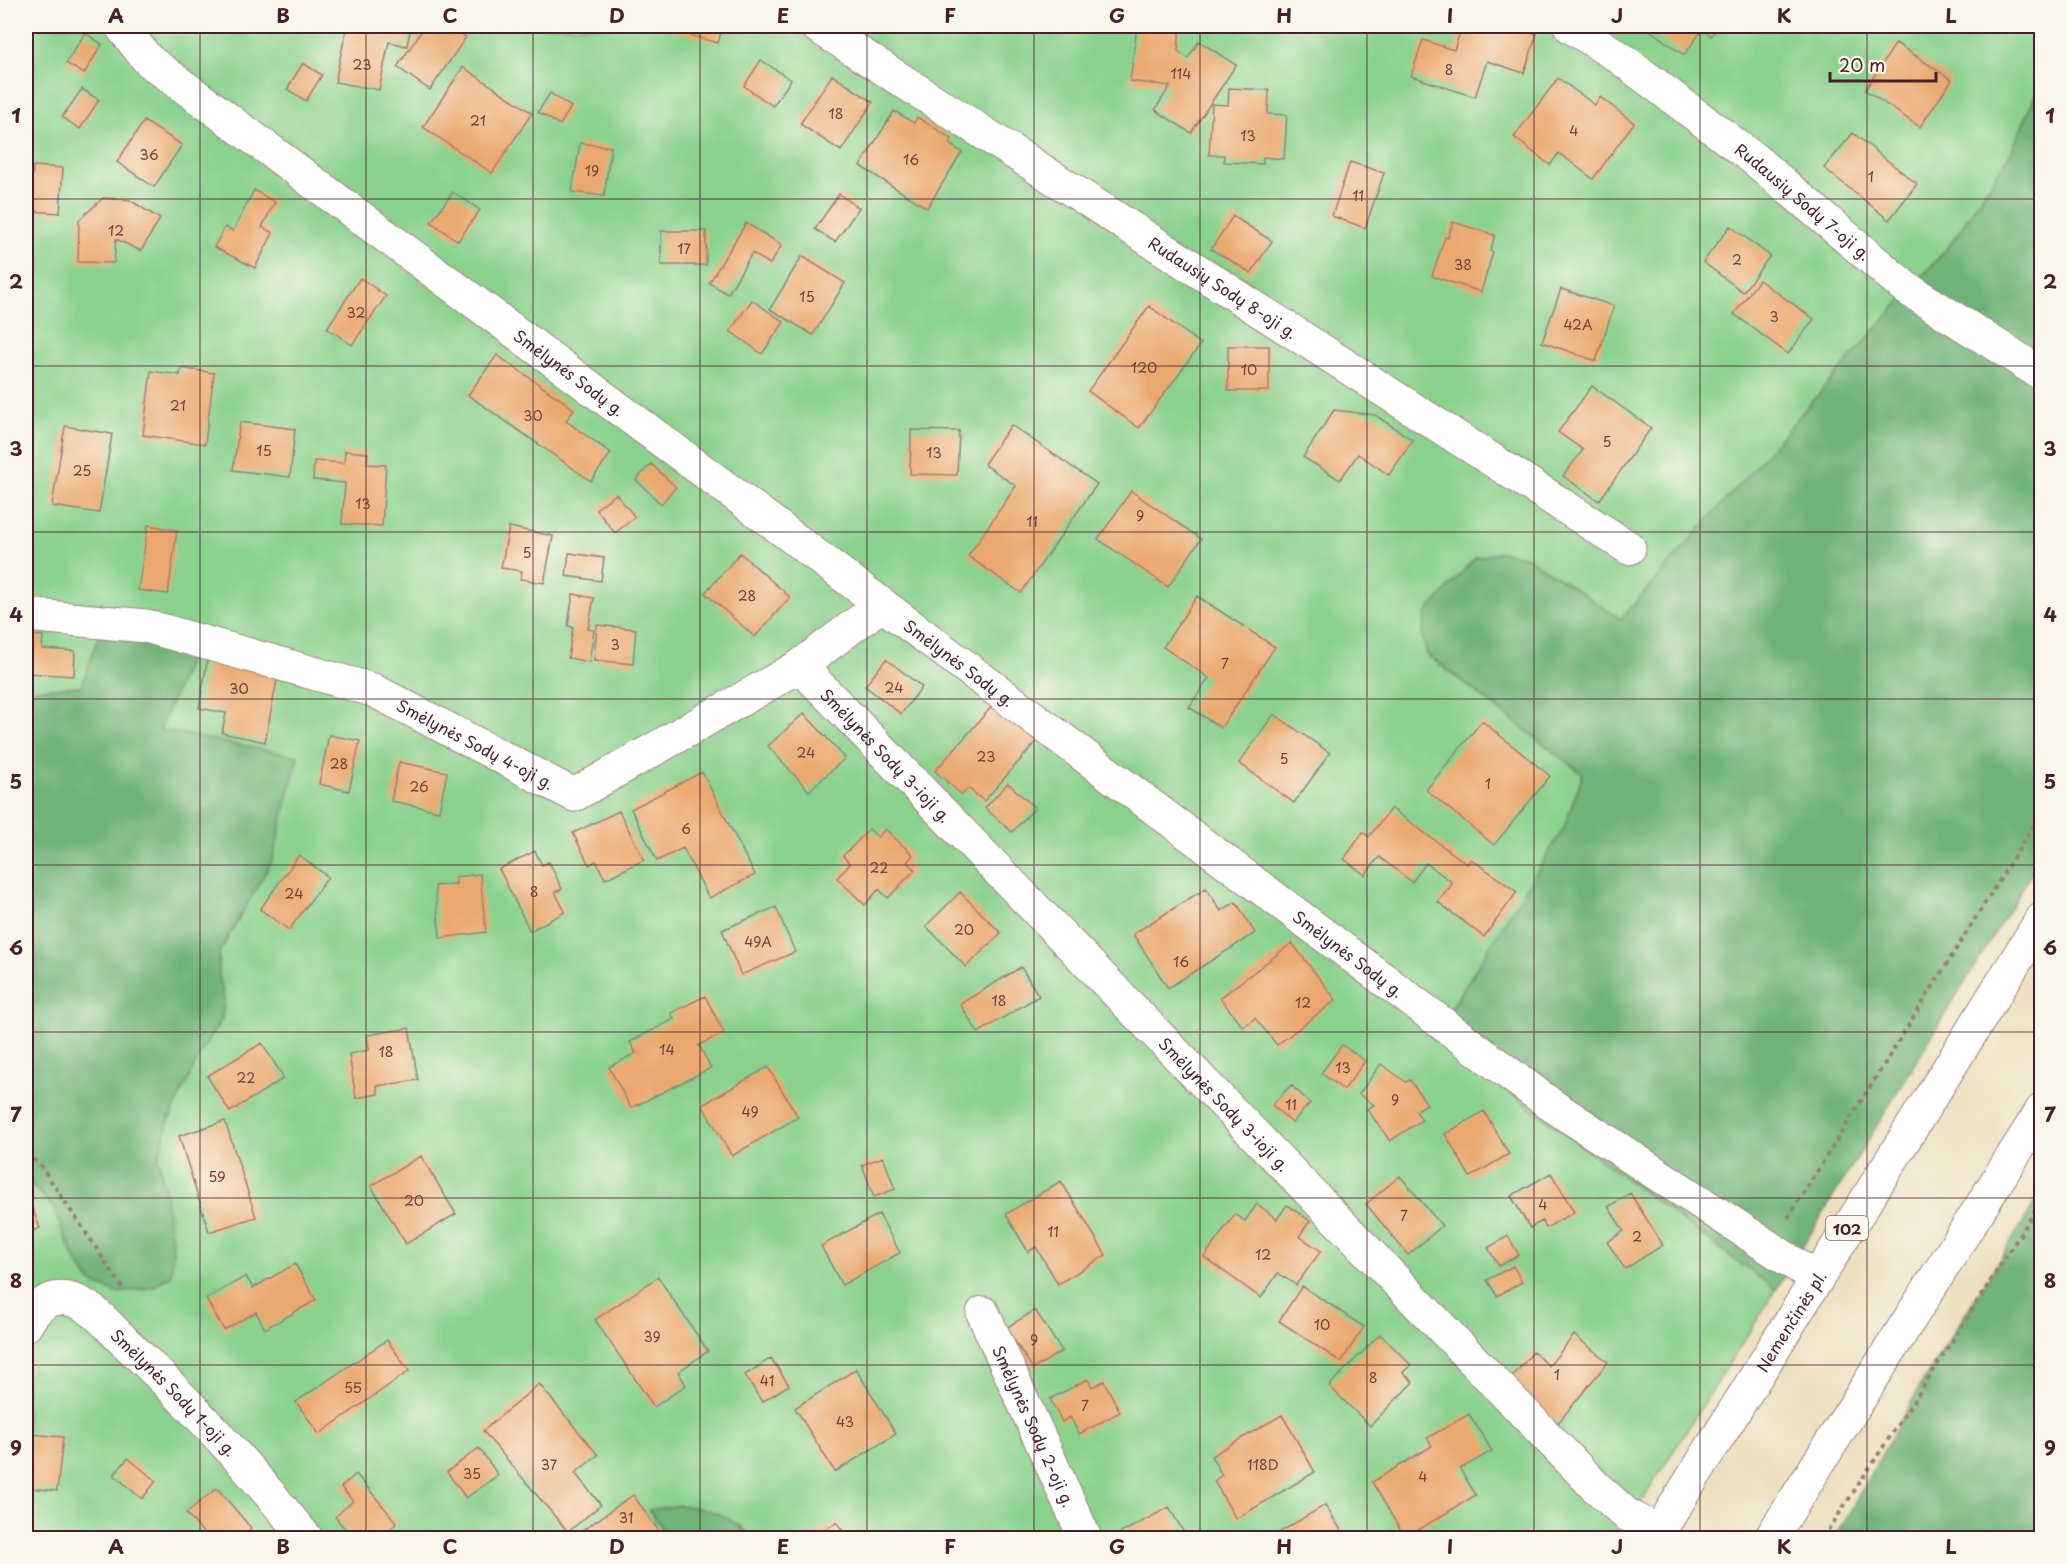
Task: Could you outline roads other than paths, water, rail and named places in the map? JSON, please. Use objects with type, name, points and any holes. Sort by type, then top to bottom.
[{"type":"street","name":"Rudausių Sodų 8-oji g.","points":[[817,26],[1629,549]]},
{"type":"street","name":"Rudausių Sodų 7-oji g.","points":[[1570,26],[1619,57],[1754,159],[1906,288],[2042,374]]},
{"type":"street","name":"Smėlynės Sodų g.","points":[[130,30],[148,60],[1550,1104],[1816,1278]]},
{"type":"street","name":"Smėlynės Sodų 4-oji g.","points":[[26,615],[146,626],[373,690],[574,795],[800,666],[882,605]]},
{"type":"street","name":"Smėlynės Sodų 3-ioji g.","points":[[800,666],[1596,1486],[1626,1514],[1657,1535]]},
{"type":"street","name":"Nemenčinės pl.","points":[[1657,1535],[2042,919]]},
{"type":"street","points":[[1771,1539],[2042,1110]]},
{"type":"street","name":"Smėlynės Sodų 1-oji g.","points":[[26,1325],[33,1312],[48,1299],[69,1299],[88,1308],[180,1394],[271,1495],[306,1539]]},
{"type":"street","name":"Smėlynės Sodų 2-oji g.","points":[[983,1313],[1085,1539]]}]
